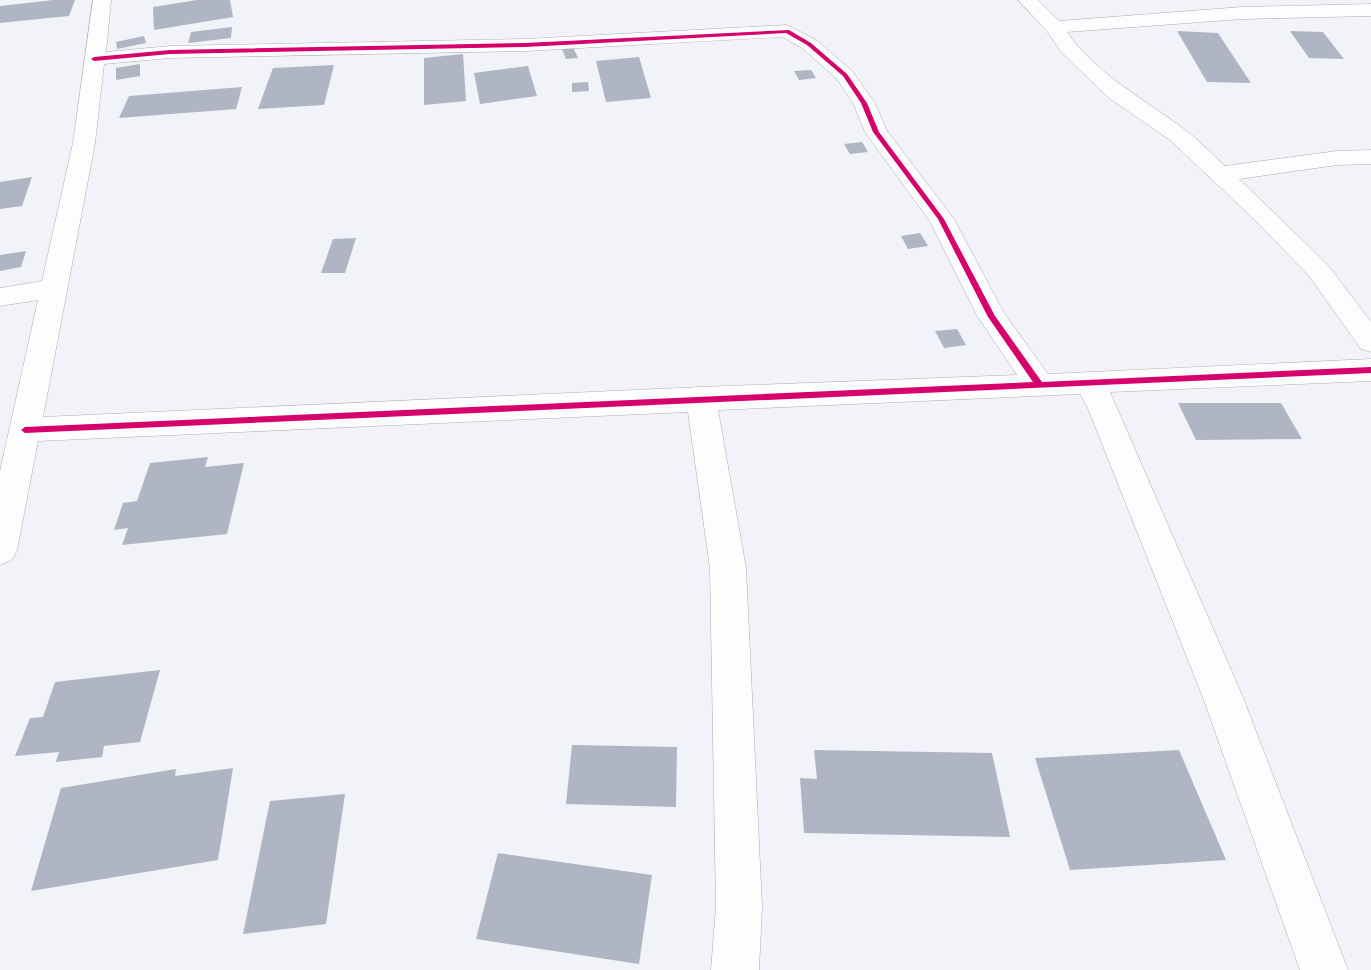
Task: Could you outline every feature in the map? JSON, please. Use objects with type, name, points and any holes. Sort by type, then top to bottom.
[{"type":"street","points":[[0,550],[84,143],[102,0]]},
{"type":"street","points":[[1027,0],[1054,27],[1069,49],[1117,93],[1178,135],[1318,270],[1371,342]]},
{"type":"street","points":[[1054,27],[1242,13],[1371,10]]},
{"type":"street","points":[[94,59],[170,51],[525,45],[787,31],[809,44],[845,75],[864,103],[876,132],[941,219],[992,317],[1039,384]]},
{"type":"street","points":[[1221,174],[1337,158],[1371,157]]},
{"type":"street","points":[[0,297],[53,288]]},
{"type":"street","points":[[25,430],[701,398],[1371,370]]},
{"type":"street","points":[[1088,382],[1102,406],[1222,695],[1324,970]]},
{"type":"street","points":[[701,398],[728,568],[739,907],[735,970]]},
{"type":"building","points":[[75,0],[69,16],[0,23],[0,6]]},
{"type":"building","points":[[197,0],[230,0],[233,17],[154,30],[153,7]]},
{"type":"building","points":[[232,27],[231,38],[188,43],[191,32]]},
{"type":"building","points":[[1177,31],[1218,33],[1251,83],[1207,82]]},
{"type":"building","points":[[1290,31],[1323,32],[1344,59],[1309,58]]},
{"type":"building","points":[[144,36],[146,43],[117,49],[116,42]]},
{"type":"building","points":[[573,47],[578,58],[566,59],[562,49]]},
{"type":"building","points":[[463,54],[466,101],[424,105],[424,58]]},
{"type":"building","points":[[639,57],[651,98],[606,102],[596,61]]},
{"type":"building","points":[[140,64],[140,76],[116,80],[116,68]]},
{"type":"building","points":[[334,65],[324,105],[258,109],[273,68]]},
{"type":"building","points":[[528,66],[537,96],[480,104],[474,73]]},
{"type":"building","points":[[811,70],[816,78],[799,80],[794,71]]},
{"type":"building","points":[[588,82],[589,91],[572,92],[572,83]]},
{"type":"building","points":[[242,87],[236,109],[119,118],[129,96]]},
{"type":"building","points":[[862,142],[868,152],[850,154],[844,144]]},
{"type":"building","points":[[32,177],[22,206],[0,209],[0,182]]},
{"type":"building","points":[[920,233],[928,246],[908,249],[901,236]]},
{"type":"building","points":[[356,238],[345,273],[321,273],[333,239]]},
{"type":"building","points":[[26,251],[21,267],[0,271],[0,255]]},
{"type":"building","points":[[957,329],[966,345],[944,348],[935,331]]},
{"type":"building","points":[[1178,403],[1281,403],[1302,439],[1196,440]]},
{"type":"building","points":[[208,457],[205,467],[244,463],[227,534],[122,545],[128,528],[114,530],[123,503],[137,501],[150,463]]},
{"type":"building","points":[[160,670],[140,742],[104,746],[102,757],[56,762],[59,752],[15,756],[30,718],[43,717],[55,682]]},
{"type":"building","points":[[572,745],[677,747],[676,807],[566,804]]},
{"type":"building","points":[[814,750],[992,753],[1010,837],[804,833],[800,778],[817,779]]},
{"type":"building","points":[[1179,750],[1226,860],[1070,870],[1035,758]]},
{"type":"building","points":[[233,768],[218,860],[31,891],[61,788],[176,769],[175,776]]},
{"type":"building","points":[[345,794],[326,924],[243,934],[270,801]]},
{"type":"building","points":[[498,853],[652,875],[639,964],[476,939]]},
{"type":"cycle path","points":[[94,59],[170,52],[525,45],[787,31],[809,44],[845,75],[864,103],[876,132],[941,219],[992,317],[1039,384]]},
{"type":"cycle path","points":[[25,430],[1371,370]]}]
